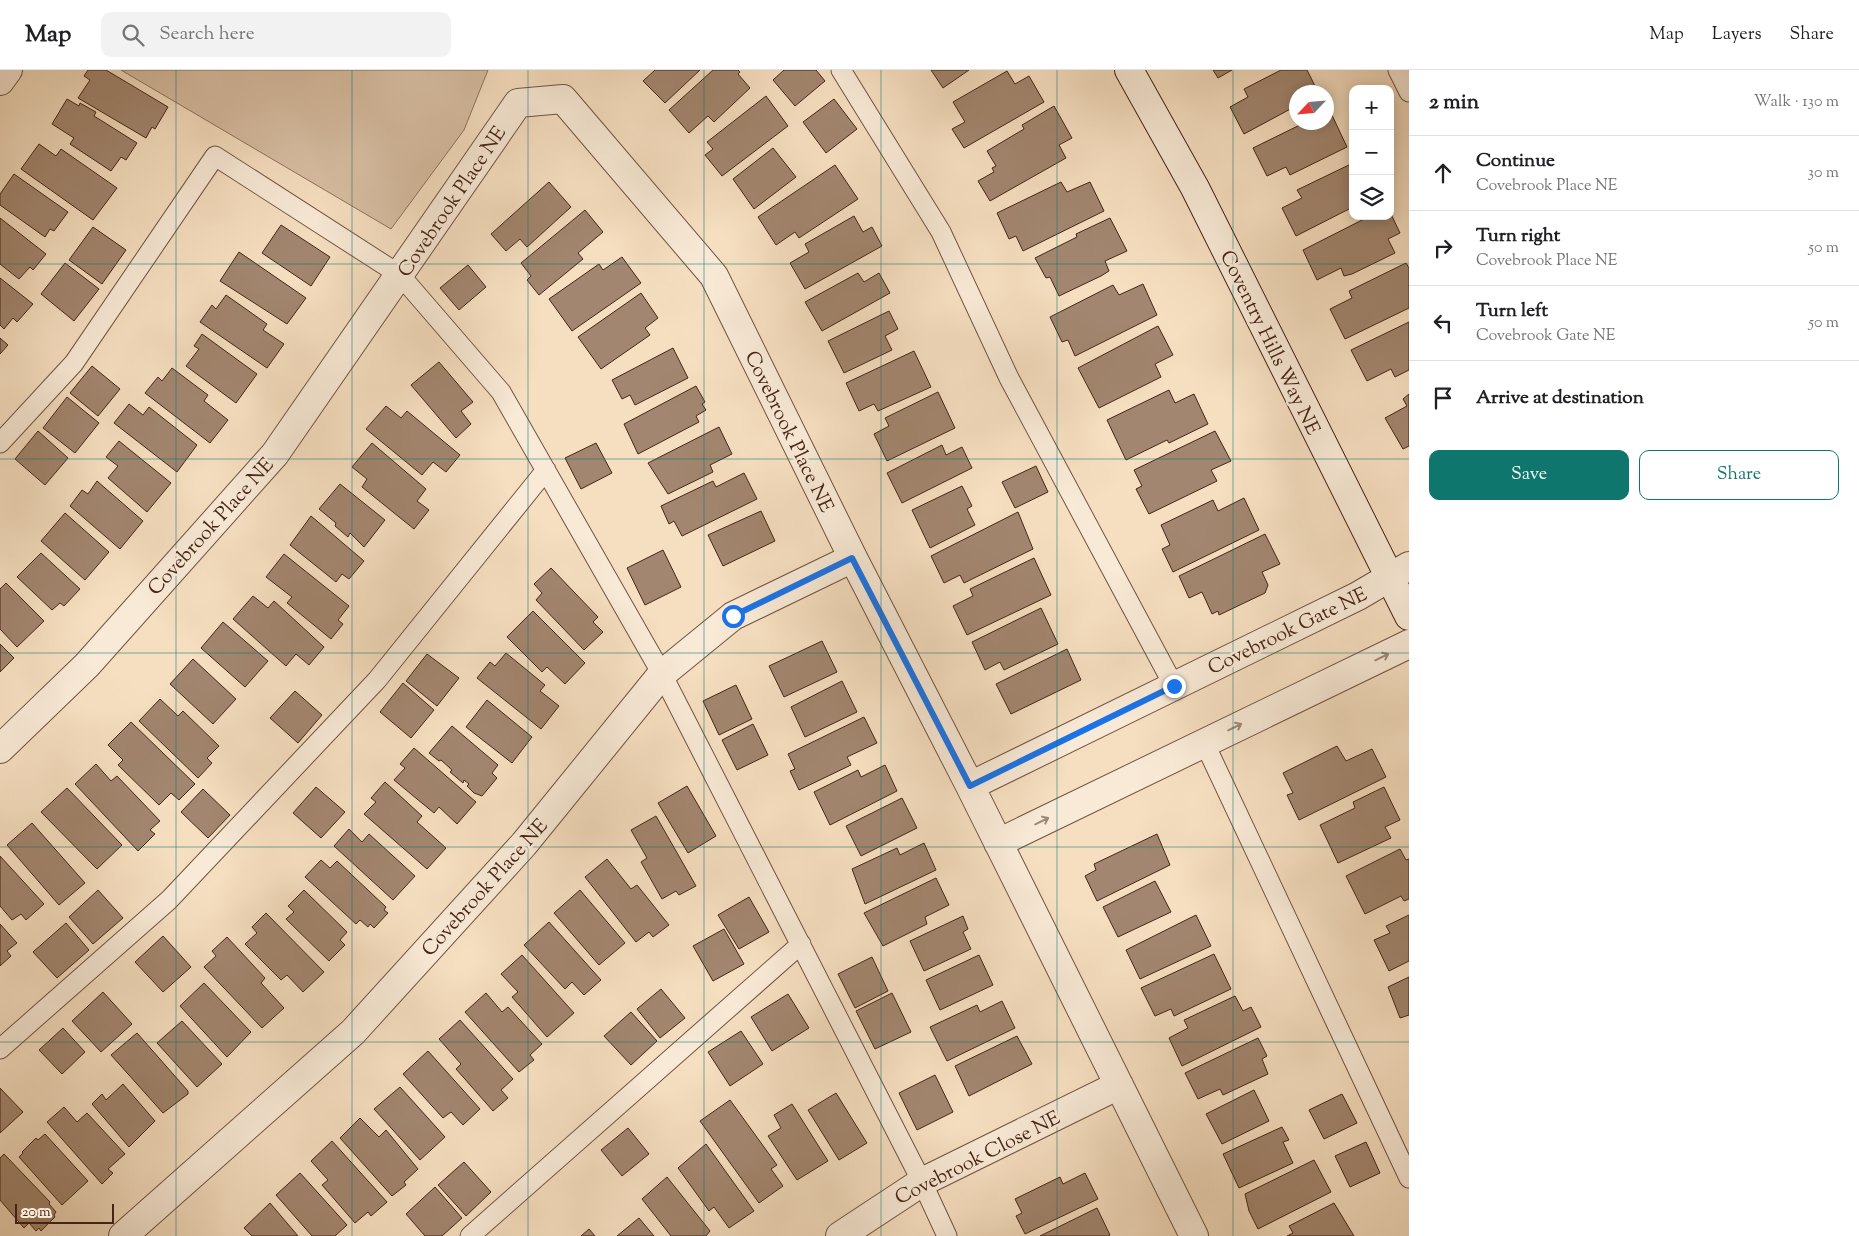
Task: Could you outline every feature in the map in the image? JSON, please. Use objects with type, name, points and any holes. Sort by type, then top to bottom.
[{"type":"street","points":[[0,81],[8,70]]},
{"type":"street","name":"Coventry Hills Way NE","points":[[1129,70],[1195,188],[1399,572],[1409,616]]},
{"type":"street","name":"Covebrook Place NE","points":[[0,750],[87,665],[275,454],[518,103],[564,99],[714,276],[852,558],[998,843]]},
{"type":"street","name":"Covebrook Place NE","points":[[123,1236],[353,1032],[524,844],[662,674],[733,616],[852,558]]},
{"type":"street","name":"Covebrook Gate NE","points":[[970,786],[1358,596],[1399,572]]},
{"type":"street","points":[[1194,1236],[998,843],[1409,644]]},
{"type":"street","name":"Covebrook Close NE","points":[[840,1236],[922,1182],[1119,1085]]},
{"type":"lane","points":[[841,70],[942,232],[1010,378],[1174,686]]},
{"type":"lane","points":[[1398,70],[1409,92]]},
{"type":"lane","points":[[0,444],[74,363],[215,156],[400,275],[501,392],[546,470],[662,674],[922,1182],[947,1236]]},
{"type":"lane","points":[[0,1049],[169,900],[356,702],[376,680],[546,470]]},
{"type":"lane","points":[[1204,742],[1409,1178]]},
{"type":"lane","points":[[470,1236],[801,944]]},
{"type":"shaded area","points":[[121,70],[488,70],[464,130],[391,229]]},
{"type":"building","points":[[88,70],[106,70],[168,107],[155,129],[152,127],[146,138],[78,98],[90,80],[84,76]]},
{"type":"building","points":[[655,70],[700,70],[665,103],[643,81]]},
{"type":"building","points":[[713,70],[738,70],[740,72],[738,74],[750,88],[714,122],[708,116],[689,133],[669,110]]},
{"type":"building","points":[[784,70],[816,70],[825,81],[795,106],[773,80]]},
{"type":"building","points":[[931,70],[969,70],[943,88]]},
{"type":"building","points":[[1213,70],[1232,70],[1218,78]]},
{"type":"building","points":[[1281,70],[1307,70],[1314,85],[1289,85],[1289,110],[1244,134],[1230,107],[1248,97],[1244,89]]},
{"type":"building","points":[[1007,71],[1015,84],[1029,76],[1044,102],[964,148],[952,129],[965,122],[953,102]]},
{"type":"building","points":[[766,96],[788,126],[722,176],[705,155],[713,149],[707,142]]},
{"type":"building","points":[[67,99],[79,106],[80,103],[96,112],[94,116],[137,143],[126,160],[121,157],[111,171],[70,144],[74,138],[52,124]]},
{"type":"building","points":[[834,99],[857,129],[826,153],[803,122]]},
{"type":"building","points":[[1054,106],[1072,138],[1059,145],[1066,158],[990,201],[978,181],[994,172],[992,168],[996,166],[987,151],[1024,129],[1022,125]]},
{"type":"building","points":[[1334,119],[1347,147],[1290,175],[1286,167],[1267,176],[1253,148],[1290,130],[1334,130]]},
{"type":"building","points":[[39,144],[56,156],[61,149],[117,188],[93,220],[21,169]]},
{"type":"building","points":[[773,148],[796,177],[754,209],[733,179]]},
{"type":"building","points":[[835,165],[858,199],[799,238],[795,232],[776,245],[758,217]]},
{"type":"building","points":[[1349,165],[1349,209],[1296,236],[1282,208],[1302,198],[1297,190]]},
{"type":"building","points":[[14,174],[68,212],[54,231],[50,229],[45,237],[0,205],[0,194]]},
{"type":"building","points":[[549,182],[571,207],[527,247],[520,239],[506,251],[491,234]]},
{"type":"building","points":[[1061,182],[1067,192],[1090,182],[1104,211],[1023,251],[1016,236],[1009,239],[997,213]]},
{"type":"building","points":[[585,210],[603,232],[578,253],[583,259],[539,295],[527,280],[531,276],[521,263]]},
{"type":"building","points":[[854,216],[863,232],[872,227],[882,246],[805,289],[790,263],[809,252],[805,244]]},
{"type":"building","points":[[0,218],[46,254],[33,270],[30,267],[19,279],[0,264]]},
{"type":"building","points":[[1110,218],[1127,251],[1105,261],[1109,271],[1059,296],[1050,277],[1046,278],[1035,258],[1077,237],[1076,234]]},
{"type":"building","points":[[1362,220],[1394,220],[1400,233],[1388,239],[1395,253],[1344,276],[1341,268],[1317,280],[1303,250]]},
{"type":"building","points":[[281,225],[330,257],[311,286],[262,253]]},
{"type":"building","points":[[93,227],[126,250],[102,284],[69,260]]},
{"type":"building","points":[[239,252],[306,298],[287,324],[220,281]]},
{"type":"building","points":[[622,257],[641,283],[572,331],[549,299],[599,264],[603,270]]},
{"type":"building","points":[[65,263],[99,289],[74,321],[41,294]]},
{"type":"building","points":[[1406,263],[1409,268],[1409,308],[1345,339],[1330,309],[1352,298],[1349,291]]},
{"type":"building","points":[[468,265],[486,287],[459,310],[440,288]]},
{"type":"building","points":[[858,273],[864,282],[879,273],[890,293],[822,331],[805,302]]},
{"type":"building","points":[[0,278],[33,304],[17,322],[13,318],[4,329],[0,325]]},
{"type":"building","points":[[1143,284],[1157,315],[1075,356],[1068,340],[1062,342],[1050,317],[1113,285],[1119,295]]},
{"type":"building","points":[[641,293],[658,318],[645,328],[650,335],[601,369],[578,337]]},
{"type":"building","points":[[226,295],[267,324],[263,330],[284,344],[267,368],[200,322],[212,305],[216,309]]},
{"type":"building","points":[[889,311],[898,329],[885,336],[892,350],[844,373],[828,341]]},
{"type":"building","points":[[1409,322],[1409,370],[1395,377],[1391,369],[1367,381],[1351,350]]},
{"type":"building","points":[[1158,326],[1173,355],[1155,364],[1161,377],[1099,408],[1078,368]]},
{"type":"building","points":[[202,334],[257,374],[236,403],[186,366],[199,349],[194,346]]},
{"type":"building","points":[[0,338],[8,345],[0,354]]},
{"type":"building","points":[[673,348],[688,378],[635,405],[630,395],[622,399],[612,380]]},
{"type":"building","points":[[914,351],[931,387],[878,411],[874,404],[859,411],[846,383]]},
{"type":"building","points":[[439,362],[473,402],[461,411],[471,424],[456,438],[411,385]]},
{"type":"building","points":[[92,366],[120,389],[98,416],[70,393]]},
{"type":"building","points":[[172,368],[208,395],[204,401],[228,420],[210,443],[145,393],[158,377],[162,381]]},
{"type":"building","points":[[696,386],[705,402],[702,404],[706,410],[696,416],[699,422],[638,454],[624,424]]},
{"type":"building","points":[[1169,390],[1175,403],[1194,394],[1208,424],[1169,443],[1167,440],[1126,460],[1107,420]]},
{"type":"building","points":[[938,392],[955,428],[887,461],[874,434],[889,426],[885,418]]},
{"type":"building","points":[[1409,394],[1409,446],[1403,449],[1385,418],[1407,406],[1403,399]]},
{"type":"building","points":[[67,397],[99,423],[75,453],[43,428]]},
{"type":"building","points":[[129,404],[143,415],[149,407],[197,445],[177,472],[114,423]]},
{"type":"building","points":[[386,406],[401,418],[407,411],[460,455],[446,472],[433,462],[422,475],[366,429]]},
{"type":"building","points":[[719,427],[732,454],[710,465],[713,472],[668,494],[648,463]]},
{"type":"building","points":[[38,431],[68,458],[45,485],[15,459]]},
{"type":"building","points":[[1215,431],[1231,461],[1211,470],[1217,481],[1149,514],[1136,489],[1142,486],[1134,470]]},
{"type":"building","points":[[119,441],[171,483],[147,512],[108,478],[118,466],[106,457]]},
{"type":"building","points":[[372,443],[426,489],[417,501],[429,510],[414,529],[362,487],[367,479],[352,467]]},
{"type":"building","points":[[596,443],[612,473],[581,489],[565,458]]},
{"type":"building","points":[[942,445],[946,455],[962,447],[972,468],[902,503],[887,473]]},
{"type":"building","points":[[1036,466],[1048,492],[1015,508],[1002,482]]},
{"type":"building","points":[[744,473],[757,499],[682,536],[674,521],[669,524],[661,506],[713,481],[716,487]]},
{"type":"building","points":[[97,481],[143,521],[120,549],[70,506],[82,490],[88,494]]},
{"type":"building","points":[[340,484],[385,520],[364,547],[350,533],[348,537],[335,526],[336,523],[319,509]]},
{"type":"building","points":[[962,486],[972,506],[967,509],[975,525],[930,548],[912,510]]},
{"type":"building","points":[[1244,498],[1259,530],[1173,572],[1162,549],[1170,545],[1161,525],[1213,500],[1218,511]]},
{"type":"building","points":[[761,511],[775,541],[723,566],[708,535]]},
{"type":"building","points":[[1018,512],[1033,549],[964,583],[960,575],[944,583],[931,556]]},
{"type":"building","points":[[65,513],[109,552],[85,580],[41,541]]},
{"type":"building","points":[[311,516],[364,561],[349,579],[342,574],[336,582],[290,545]]},
{"type":"building","points":[[1265,534],[1280,564],[1262,572],[1268,585],[1265,593],[1219,615],[1218,611],[1212,614],[1202,592],[1189,598],[1179,576]]},
{"type":"building","points":[[663,550],[681,587],[645,605],[627,568]]},
{"type":"building","points":[[41,553],[80,589],[64,606],[60,603],[52,610],[17,577]]},
{"type":"building","points":[[284,554],[349,606],[338,620],[343,624],[331,639],[287,603],[292,597],[266,577]]},
{"type":"building","points":[[1034,558],[1051,595],[967,635],[953,606],[973,596],[970,589]]},
{"type":"building","points":[[551,568],[598,617],[593,622],[603,632],[584,650],[536,600],[542,593],[534,584]]},
{"type":"building","points":[[6,583],[44,621],[17,647],[0,629],[0,589]]},
{"type":"building","points":[[253,596],[268,608],[274,601],[324,647],[309,665],[296,654],[286,666],[233,619]]},
{"type":"building","points":[[1041,608],[1058,644],[1004,670],[1000,662],[985,670],[972,642]]},
{"type":"building","points":[[533,611],[585,663],[565,684],[547,667],[542,672],[507,637]]},
{"type":"building","points":[[223,622],[268,661],[245,687],[201,648]]},
{"type":"building","points":[[822,641],[837,672],[784,697],[769,666]]},
{"type":"building","points":[[0,644],[14,658],[0,672]]},
{"type":"building","points":[[1067,649],[1081,680],[1011,714],[996,684]]},
{"type":"building","points":[[506,653],[545,685],[540,691],[559,706],[541,729],[477,678],[490,662],[495,666]]},
{"type":"building","points":[[427,654],[459,678],[437,706],[406,681]]},
{"type":"building","points":[[193,659],[236,699],[213,724],[170,684]]},
{"type":"building","points":[[842,681],[857,712],[805,737],[791,707]]},
{"type":"building","points":[[403,683],[434,710],[411,738],[380,712]]},
{"type":"building","points":[[736,685],[752,719],[719,735],[703,701]]},
{"type":"building","points":[[295,691],[322,715],[298,743],[270,718]]},
{"type":"building","points":[[160,699],[178,716],[183,711],[219,746],[207,758],[212,763],[198,778],[139,721]]},
{"type":"building","points":[[487,700],[532,737],[512,763],[466,727]]},
{"type":"building","points":[[864,717],[877,743],[847,757],[851,765],[799,790],[790,771],[795,769],[788,754]]},
{"type":"building","points":[[131,722],[195,784],[179,800],[171,793],[159,805],[118,765],[123,760],[108,745]]},
{"type":"building","points":[[753,724],[768,755],[737,770],[722,740]]},
{"type":"building","points":[[452,726],[498,765],[492,773],[497,778],[482,796],[474,793],[467,786],[469,784],[464,780],[463,783],[450,772],[452,770],[441,760],[439,761],[429,753]]},
{"type":"building","points":[[1337,746],[1346,761],[1372,749],[1386,777],[1299,820],[1287,795],[1293,793],[1283,773]]},
{"type":"building","points":[[414,748],[476,802],[457,824],[439,807],[434,813],[394,780],[405,768],[400,764]]},
{"type":"building","points":[[96,764],[111,781],[117,776],[160,821],[150,830],[155,834],[138,851],[75,784]]},
{"type":"building","points":[[885,765],[897,791],[830,825],[814,792],[858,770],[861,777]]},
{"type":"building","points":[[385,782],[422,816],[417,822],[446,848],[427,869],[364,814],[376,802],[371,798]]},
{"type":"building","points":[[687,786],[716,836],[688,853],[658,803]]},
{"type":"building","points":[[316,787],[345,812],[321,838],[293,813]]},
{"type":"building","points":[[1384,787],[1400,820],[1385,827],[1391,838],[1338,863],[1320,825],[1355,808],[1353,802]]},
{"type":"building","points":[[67,788],[122,845],[97,869],[41,812]]},
{"type":"building","points":[[203,789],[230,815],[208,838],[181,812]]},
{"type":"building","points":[[902,798],[917,828],[861,856],[846,826]]},
{"type":"building","points":[[656,816],[696,886],[679,895],[676,891],[662,899],[641,862],[647,858],[631,830]]},
{"type":"building","points":[[32,823],[85,883],[59,905],[7,845]]},
{"type":"building","points":[[349,829],[362,842],[369,834],[415,876],[393,900],[334,846]]},
{"type":"building","points":[[1157,834],[1170,865],[1097,901],[1085,876],[1096,870],[1094,864]]},
{"type":"building","points":[[924,843],[936,870],[865,904],[852,869],[897,848],[900,855]]},
{"type":"building","points":[[1400,849],[1406,860],[1409,859],[1409,899],[1404,901],[1401,896],[1365,914],[1346,876]]},
{"type":"building","points":[[0,856],[44,904],[26,920],[21,914],[12,920],[0,906]]},
{"type":"building","points":[[607,859],[631,889],[637,885],[669,925],[653,937],[649,932],[636,942],[585,877]]},
{"type":"building","points":[[321,860],[330,868],[337,861],[386,907],[384,910],[388,913],[374,928],[370,924],[368,927],[360,920],[356,924],[305,877]]},
{"type":"building","points":[[936,878],[949,905],[925,917],[927,924],[883,946],[864,913]]},
{"type":"building","points":[[1155,881],[1171,912],[1118,937],[1103,907]]},
{"type":"building","points":[[98,890],[123,918],[93,944],[69,917]]},
{"type":"building","points":[[304,890],[347,932],[340,940],[345,945],[329,961],[286,919],[294,912],[288,906]]},
{"type":"building","points":[[580,890],[625,943],[599,965],[554,913]]},
{"type":"building","points":[[749,897],[769,932],[739,949],[718,915]]},
{"type":"building","points":[[266,913],[324,972],[303,992],[287,975],[281,980],[245,944],[257,933],[252,927]]},
{"type":"building","points":[[1196,915],[1211,946],[1140,979],[1126,950]]},
{"type":"building","points":[[1409,915],[1409,961],[1389,971],[1374,940],[1390,933],[1386,926]]},
{"type":"building","points":[[963,916],[968,929],[963,932],[971,949],[924,971],[910,941]]},
{"type":"building","points":[[549,922],[601,980],[584,995],[572,982],[565,989],[524,945]]},
{"type":"building","points":[[66,923],[89,950],[57,978],[33,952]]},
{"type":"building","points":[[0,924],[17,943],[7,951],[11,956],[0,966]]},
{"type":"building","points":[[724,929],[744,964],[713,981],[693,946]]},
{"type":"building","points":[[163,936],[191,967],[163,992],[135,962]]},
{"type":"building","points":[[227,937],[265,978],[261,983],[284,1008],[262,1028],[204,967],[216,956],[212,951]]},
{"type":"building","points":[[1214,954],[1231,989],[1174,1016],[1171,1009],[1155,1016],[1141,988]]},
{"type":"building","points":[[522,955],[574,1013],[547,1037],[512,997],[518,992],[501,974]]},
{"type":"building","points":[[979,955],[993,985],[940,1010],[926,980]]},
{"type":"building","points":[[872,957],[888,991],[855,1008],[838,974]]},
{"type":"building","points":[[1409,977],[1409,1015],[1400,1018],[1388,987]]},
{"type":"building","points":[[204,983],[251,1032],[227,1057],[180,1006]]},
{"type":"building","points":[[661,989],[685,1018],[660,1038],[637,1009]]},
{"type":"building","points":[[103,992],[132,1024],[101,1052],[72,1021]]},
{"type":"building","points":[[486,993],[502,1012],[508,1007],[542,1044],[530,1055],[534,1060],[519,1072],[465,1012]]},
{"type":"building","points":[[892,993],[911,1032],[875,1049],[856,1011]]},
{"type":"building","points":[[788,994],[809,1028],[772,1051],[751,1017]]},
{"type":"building","points":[[1235,996],[1243,1011],[1251,1007],[1261,1027],[1182,1066],[1169,1038],[1188,1028],[1184,1020]]},
{"type":"building","points":[[1002,1001],[1015,1028],[947,1061],[930,1027],[977,1005],[980,1012]]},
{"type":"building","points":[[631,1012],[657,1041],[631,1065],[604,1036]]},
{"type":"building","points":[[460,1020],[513,1079],[501,1090],[508,1098],[493,1111],[456,1069],[461,1064],[439,1039]]},
{"type":"building","points":[[182,1021],[222,1064],[197,1087],[157,1043]]},
{"type":"building","points":[[63,1028],[85,1052],[62,1074],[39,1050]]},
{"type":"building","points":[[741,1031],[763,1064],[730,1086],[708,1052]]},
{"type":"building","points":[[137,1033],[188,1091],[188,1094],[163,1113],[111,1055]]},
{"type":"building","points":[[1017,1036],[1032,1064],[969,1096],[955,1066]]},
{"type":"building","points":[[1258,1038],[1267,1056],[1262,1059],[1268,1074],[1223,1095],[1220,1089],[1198,1099],[1185,1073]]},
{"type":"building","points":[[428,1051],[480,1109],[463,1125],[451,1112],[443,1118],[403,1074]]},
{"type":"building","points":[[935,1075],[953,1112],[917,1130],[899,1093]]},
{"type":"building","points":[[123,1084],[155,1121],[129,1147],[92,1104],[102,1094],[106,1100]]},
{"type":"building","points":[[400,1087],[445,1137],[420,1160],[374,1109]]},
{"type":"building","points":[[0,1088],[23,1112],[0,1133]]},
{"type":"building","points":[[1254,1090],[1269,1121],[1222,1144],[1206,1114]]},
{"type":"building","points":[[836,1093],[867,1143],[839,1160],[808,1110]]},
{"type":"building","points":[[1342,1094],[1357,1123],[1324,1139],[1309,1110]]},
{"type":"building","points":[[730,1100],[777,1165],[771,1169],[783,1186],[759,1203],[700,1121]]},
{"type":"building","points":[[792,1104],[828,1161],[797,1180],[768,1136],[781,1128],[774,1115]]},
{"type":"building","points":[[64,1107],[77,1122],[87,1113],[125,1154],[108,1169],[113,1173],[102,1184],[47,1122]]},
{"type":"building","points":[[360,1118],[379,1137],[386,1130],[418,1169],[404,1182],[406,1185],[392,1196],[340,1138]]},
{"type":"building","points":[[1282,1127],[1289,1140],[1283,1142],[1293,1163],[1239,1188],[1223,1154]]},
{"type":"building","points":[[628,1128],[649,1154],[622,1176],[601,1150]]},
{"type":"building","points":[[45,1134],[88,1181],[62,1205],[19,1157],[36,1138],[38,1140]]},
{"type":"building","points":[[332,1141],[387,1202],[371,1216],[368,1212],[355,1223],[322,1185],[328,1180],[311,1161]]},
{"type":"building","points":[[1366,1142],[1380,1173],[1350,1187],[1335,1156]]},
{"type":"building","points":[[706,1144],[754,1211],[729,1228],[714,1207],[709,1211],[678,1168]]},
{"type":"building","points":[[4,1154],[50,1202],[49,1204],[56,1212],[55,1217],[41,1231],[39,1228],[36,1231],[29,1223],[24,1228],[0,1200],[0,1158]]},
{"type":"building","points":[[1314,1160],[1331,1192],[1258,1229],[1249,1211],[1245,1194]]},
{"type":"building","points":[[464,1162],[491,1192],[466,1216],[438,1185]]},
{"type":"building","points":[[300,1173],[347,1225],[335,1236],[312,1236],[276,1195]]},
{"type":"building","points":[[1085,1173],[1098,1199],[1025,1234],[1016,1216],[1022,1213],[1015,1199],[1060,1177],[1063,1184]]},
{"type":"building","points":[[667,1177],[710,1231],[706,1236],[671,1236],[642,1199]]},
{"type":"building","points":[[435,1187],[462,1218],[442,1236],[425,1236],[406,1214]]},
{"type":"building","points":[[270,1203],[298,1236],[252,1236],[244,1228]]},
{"type":"building","points":[[1334,1203],[1354,1236],[1287,1236],[1293,1233],[1289,1226]]},
{"type":"building","points":[[1097,1208],[1110,1235],[1108,1236],[1040,1236]]},
{"type":"building","points":[[639,1218],[654,1236],[617,1236]]},
{"type":"building","points":[[589,1229],[595,1236],[581,1236]]},
{"type":"route","points":[[733,616],[852,558],[970,786],[1174,686]]}]
